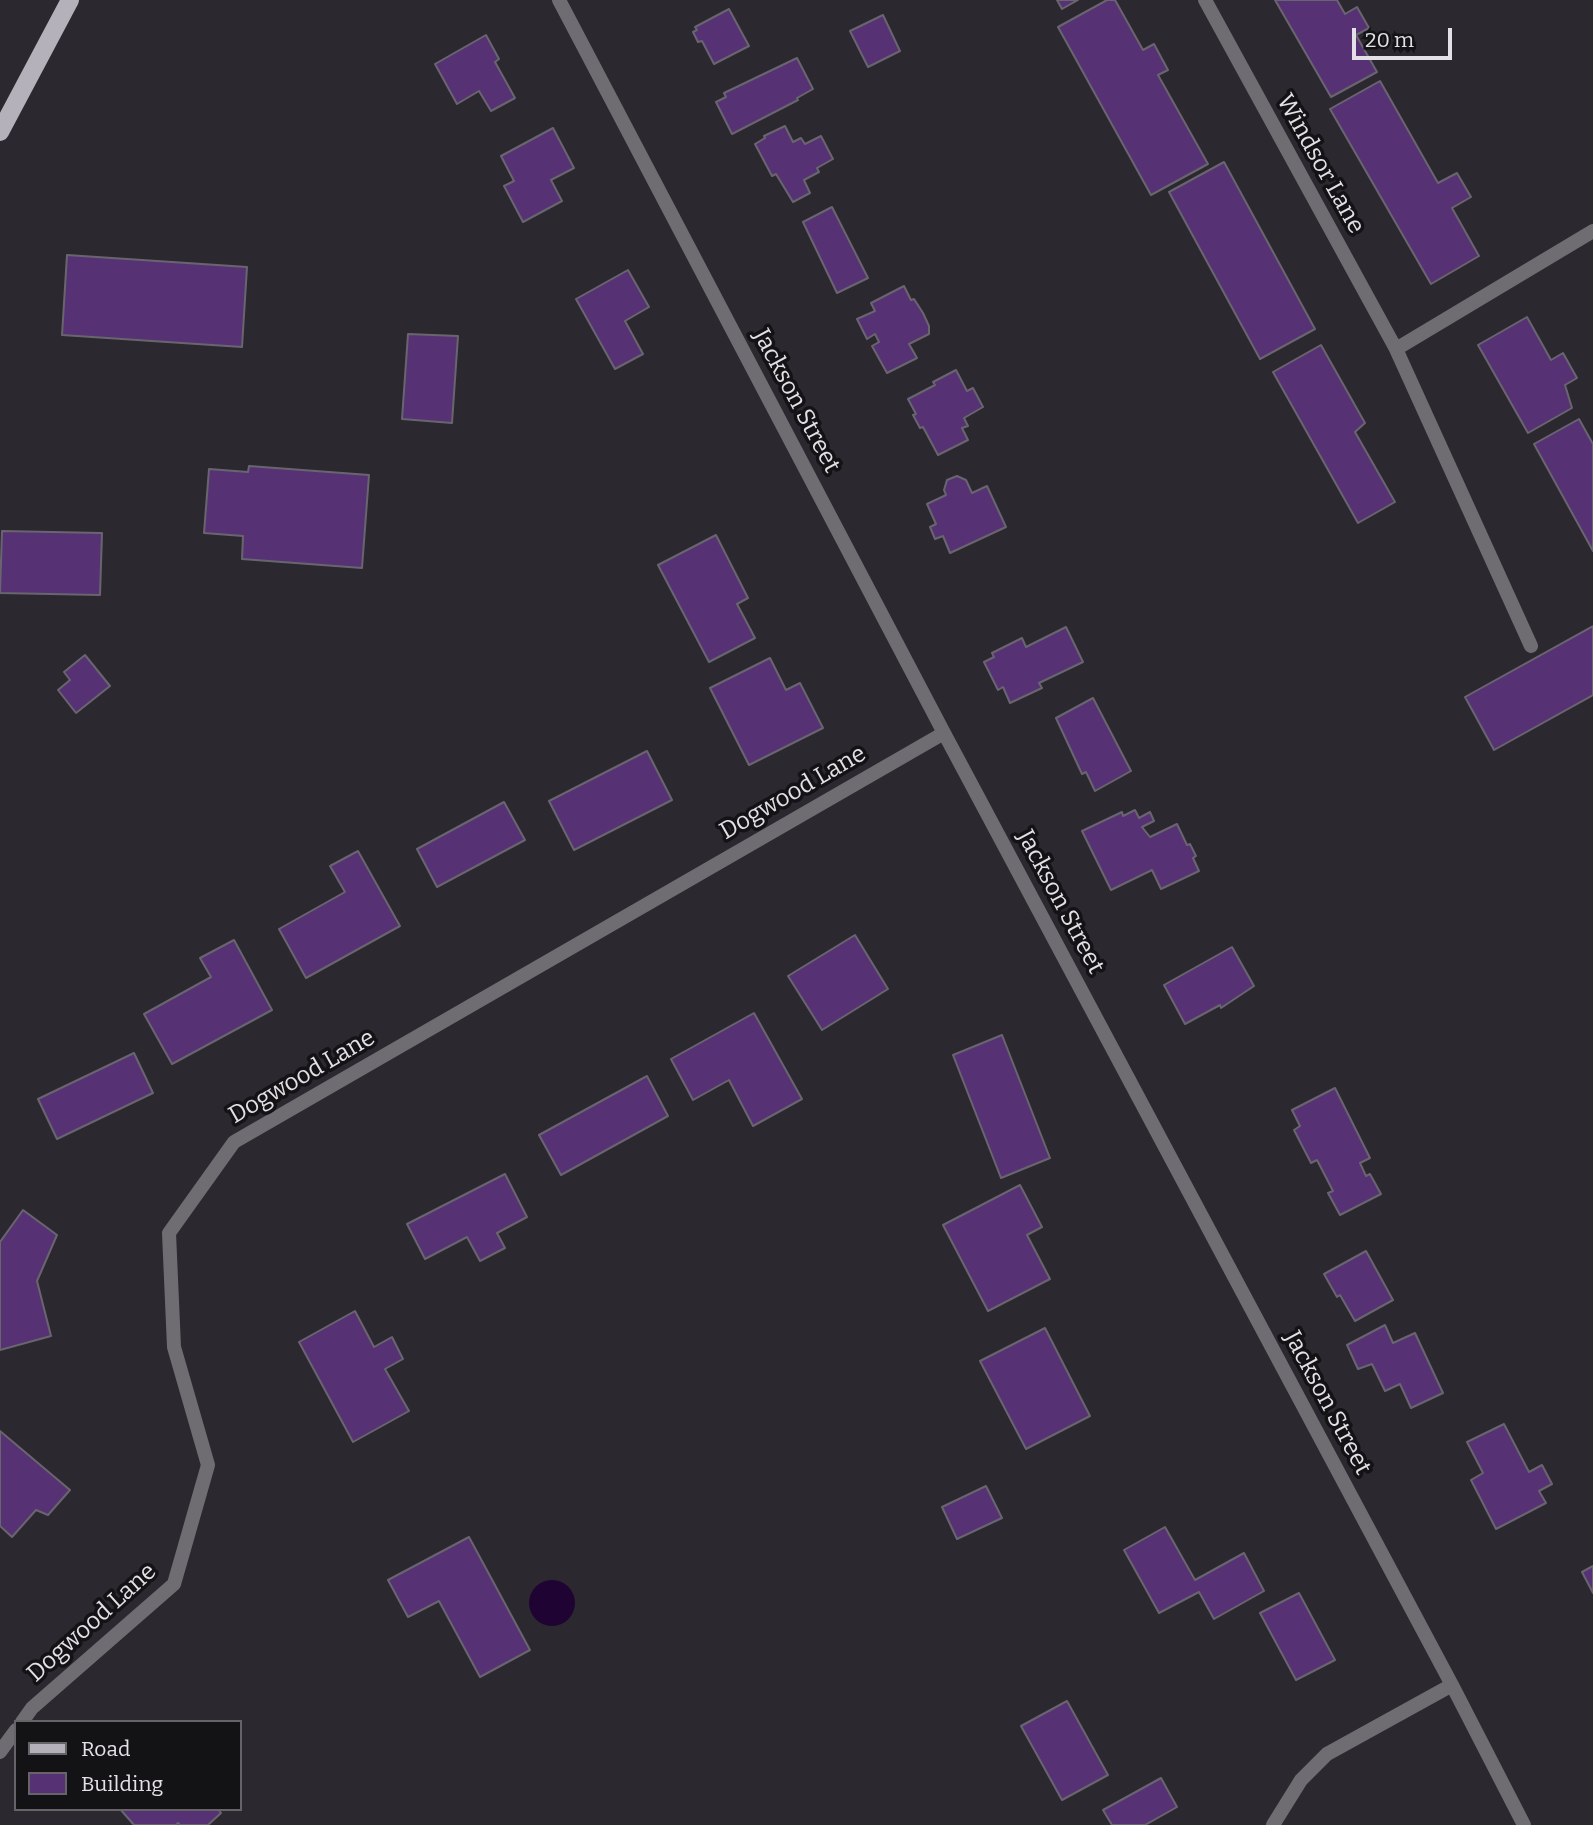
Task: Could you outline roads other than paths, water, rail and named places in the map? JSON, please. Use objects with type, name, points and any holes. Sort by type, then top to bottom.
[{"type":"main road","points":[[0,132],[71,0]]},
{"type":"street","name":"Jackson Street","points":[[559,0],[944,733],[1524,1825]]},
{"type":"street","name":"Windsor Lane","points":[[1205,0],[1396,349],[1531,646]]},
{"type":"street","points":[[1396,349],[1593,231]]},
{"type":"street","name":"Dogwood Lane","points":[[23,1720],[32,1708],[174,1584],[208,1465],[174,1347],[169,1233],[234,1142],[944,733]]},
{"type":"street","points":[[1273,1825],[1301,1780],[1327,1754],[1452,1685]]},
{"type":"street","points":[[0,1752],[14,1733]]}]
